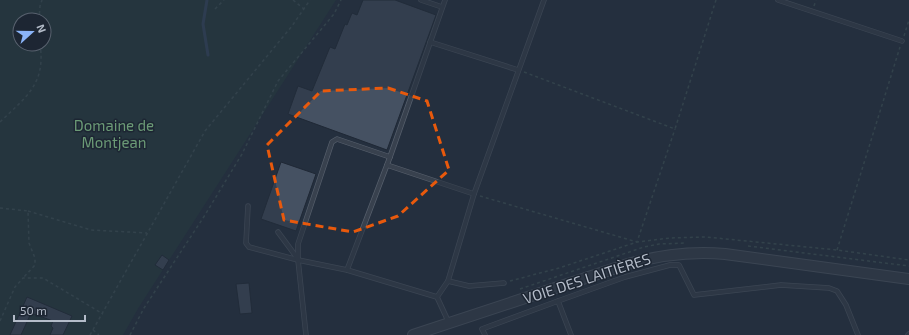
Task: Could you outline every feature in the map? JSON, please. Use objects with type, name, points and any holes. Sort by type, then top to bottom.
[{"type":"street","name":"VOIE DES LAITIÈRES","points":[[413,335],[628,264],[649,258],[677,254],[706,252],[725,254],[909,279]]},
{"type":"lane","points":[[422,0],[442,8]]},
{"type":"lane","points":[[348,270],[390,157],[445,0]]},
{"type":"lane","points":[[437,297],[448,281],[474,194],[544,0]]},
{"type":"lane","points":[[778,0],[902,41]]},
{"type":"lane","points":[[430,42],[518,70]]},
{"type":"lane","points":[[306,335],[298,260],[298,244],[332,142],[337,139],[390,157]]},
{"type":"lane","points":[[387,165],[474,194]]},
{"type":"lane","points":[[248,206],[246,243],[249,247],[298,260],[348,270],[437,297],[450,323]]},
{"type":"lane","points":[[278,232],[298,260]]},
{"type":"lane","points":[[485,335],[482,329],[625,277],[670,265],[679,265],[694,295],[781,285],[829,288],[837,291],[846,306],[858,335]]},
{"type":"lane","points":[[448,281],[469,286],[504,283]]},
{"type":"lane","points":[[558,301],[571,335]]},
{"type":"path","points":[[40,12],[42,0]]},
{"type":"path","points":[[215,9],[224,0]]},
{"type":"path","points":[[293,0],[304,9]]},
{"type":"path","points":[[90,335],[205,131],[292,26],[310,0]]},
{"type":"path","points":[[130,335],[144,308],[242,154],[278,81],[334,14],[341,0]]},
{"type":"path","points":[[474,194],[637,242],[716,0]]},
{"type":"path","points":[[837,250],[909,20]]},
{"type":"path","points":[[0,122],[29,94],[40,74],[41,52]]},
{"type":"path","points":[[518,70],[675,129]]},
{"type":"path","points":[[0,208],[28,211],[91,230],[147,233]]},
{"type":"path","points":[[0,321],[15,287],[35,265],[35,258],[29,243],[28,211]]},
{"type":"path","points":[[23,278],[43,278],[103,314]]},
{"type":"path","points":[[93,330],[99,335]]},
{"type":"highlighted area","points":[[388,88],[427,101],[449,170],[398,216],[353,232],[284,220],[267,145],[321,91]]},
{"type":"green space","name":"Domaine de Montjean","points":[[0,0],[336,0],[139,307],[123,335],[0,335]]},
{"type":"building","points":[[363,0],[395,0],[436,15],[387,150],[288,114],[298,86],[312,91],[330,47],[335,49],[345,24],[347,25],[352,13],[357,15]]},
{"type":"building","points":[[281,162],[316,174],[296,231],[261,219]]},
{"type":"building","points":[[162,255],[169,260],[163,270],[155,265]]},
{"type":"building","points":[[249,283],[252,313],[240,314],[236,284]]},
{"type":"building","points":[[27,297],[72,316],[63,335],[50,335],[53,328],[51,326],[53,321],[31,313],[21,335],[10,335]]},
{"type":"waterway","points":[[207,0],[203,24],[208,55]]}]
